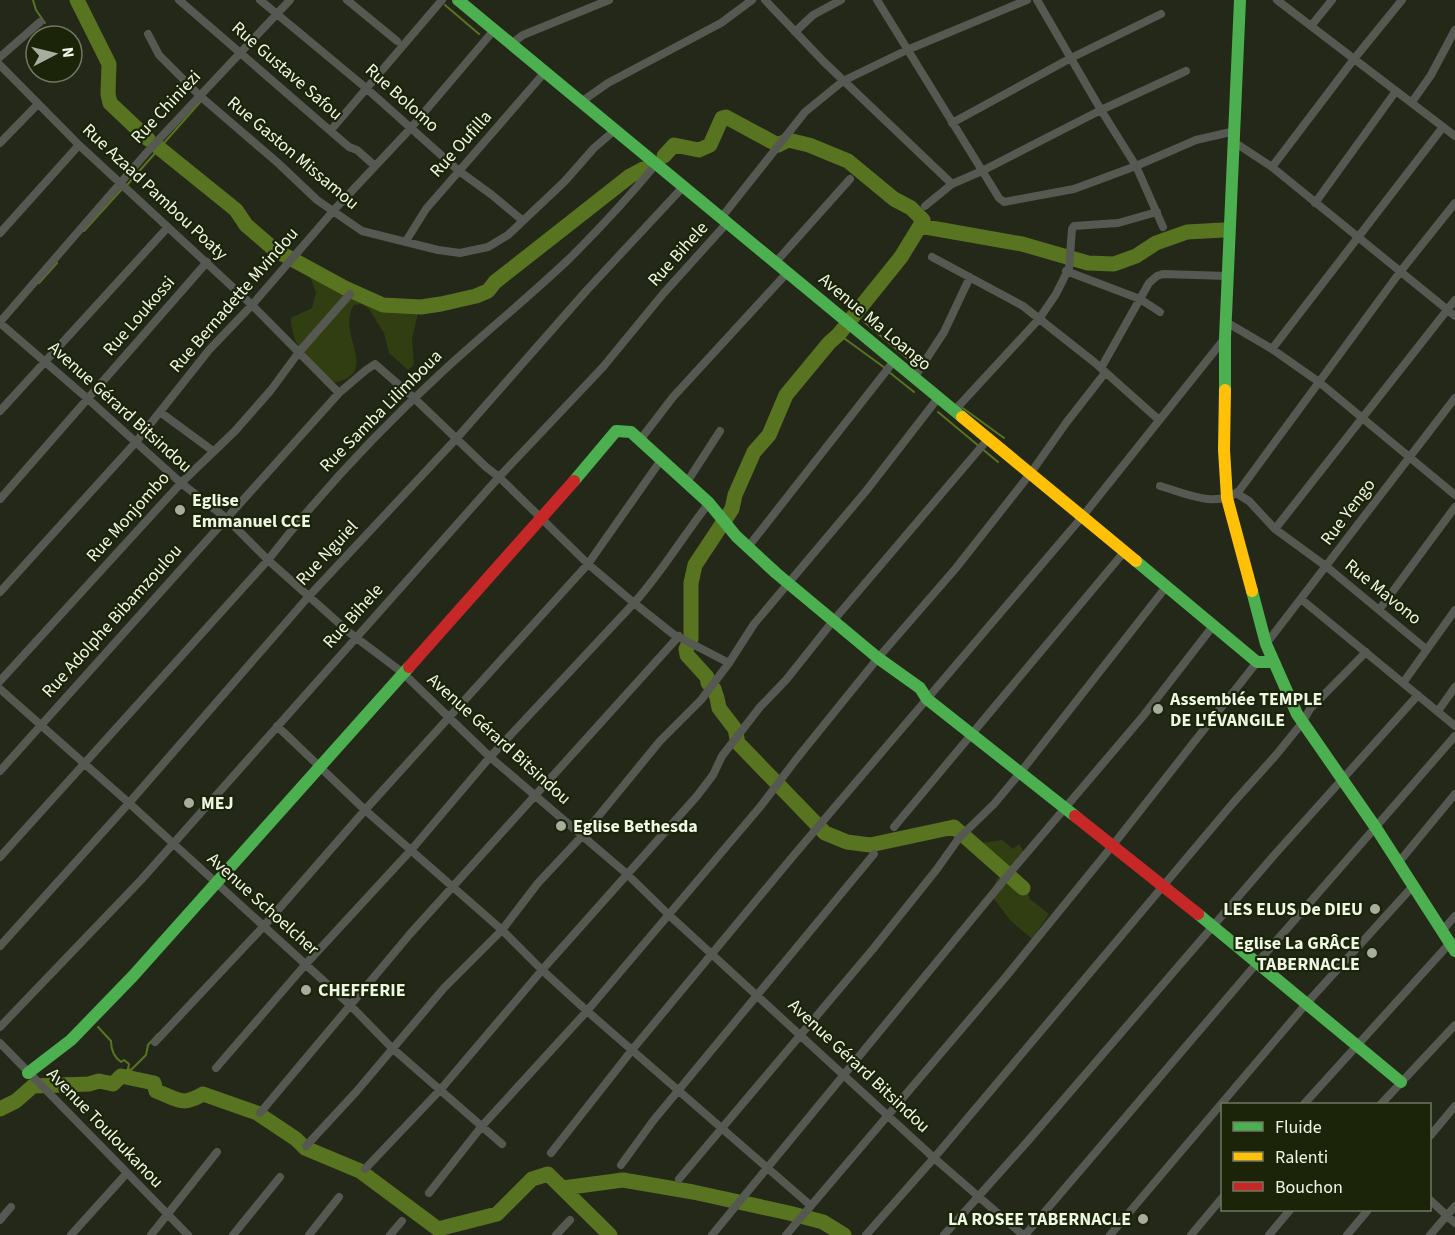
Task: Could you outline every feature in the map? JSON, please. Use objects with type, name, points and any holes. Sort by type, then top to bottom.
[{"type":"main road","name":"Avenue Ma Loango","points":[[458,0],[1257,662]]},
{"type":"main road","points":[[1240,0],[1225,338],[1224,450],[1232,495],[1266,644],[1302,723],[1343,778],[1452,947]]},
{"type":"main road","points":[[28,1073],[71,1040],[133,976],[542,519],[616,431],[631,432],[709,503],[736,536],[833,621],[904,679],[920,688],[927,699],[1164,886],[1401,1082]]},
{"type":"main road","points":[[1257,662],[1273,662]]},
{"type":"street","name":"Rue Gustave Safou","points":[[179,0],[349,147],[357,150],[375,166]]},
{"type":"street","name":"Rue Bolomo","points":[[260,0],[366,88],[459,171],[522,220]]},
{"type":"street","name":"Rue Chiniezi","points":[[0,323],[119,183],[221,71],[290,0]]},
{"type":"street","points":[[347,0],[397,41]]},
{"type":"street","points":[[331,130],[442,0]]},
{"type":"street","points":[[511,44],[523,35],[609,0]]},
{"type":"street","points":[[581,102],[608,82],[722,23],[752,0]]},
{"type":"street","points":[[765,0],[843,81],[952,184]]},
{"type":"street","points":[[795,32],[813,15],[842,0]]},
{"type":"street","points":[[877,0],[999,198],[1009,202],[1074,189],[1196,140],[1234,136],[1455,316]]},
{"type":"street","name":"Rue Bihele","points":[[0,1027],[141,880],[356,637],[603,366],[724,221],[805,112],[843,81],[907,50],[1027,0]]},
{"type":"street","points":[[1037,0],[1136,166],[1163,226]]},
{"type":"street","points":[[1272,349],[1358,238],[1451,131],[1278,0]]},
{"type":"street","points":[[1311,26],[1332,0]]},
{"type":"street","points":[[1272,167],[1402,0]]},
{"type":"street","points":[[952,123],[1071,58],[1161,14]]},
{"type":"street","points":[[0,57],[40,22]]},
{"type":"street","name":"Rue Bernadette Mvindou","points":[[0,592],[136,442],[209,350],[334,210],[411,129],[494,30]]},
{"type":"street","points":[[1412,102],[1431,75],[1455,30]]},
{"type":"street","name":"Rue Gaston Missamou","points":[[148,34],[159,55],[200,96],[317,200],[362,231],[382,237],[460,253],[488,247],[508,235],[564,181],[594,148],[615,130]]},
{"type":"street","name":"Rue Azaad Pambou Poaty","points":[[0,64],[79,145],[252,304],[339,393]]},
{"type":"street","points":[[925,206],[952,184],[1101,110],[1186,71]]},
{"type":"street","name":"Rue Oufilla","points":[[406,241],[426,209],[544,72]]},
{"type":"street","points":[[1315,203],[1396,91]]},
{"type":"street","points":[[0,143],[38,104]]},
{"type":"street","points":[[0,233],[79,145]]},
{"type":"street","name":"Rue Samba Lilimboua","points":[[0,857],[268,560],[357,454],[414,398],[570,258],[656,164]]},
{"type":"street","points":[[775,263],[850,179]]},
{"type":"street","name":"Rue Nguiel","points":[[0,946],[129,803],[309,596],[456,439],[587,290],[683,187]]},
{"type":"street","points":[[1160,486],[1214,501],[1232,495],[1400,272],[1455,203]]},
{"type":"street","points":[[954,411],[1039,319],[1056,294],[1069,268],[1074,226],[1118,223],[1157,212]]},
{"type":"street","points":[[0,411],[168,227]]},
{"type":"street","points":[[932,256],[1023,306],[1103,370],[1159,420]]},
{"type":"street","name":"Rue Loukossi","points":[[0,499],[207,262]]},
{"type":"street","points":[[1066,271],[1140,300],[1161,312]]},
{"type":"street","points":[[640,440],[673,397],[787,273]]},
{"type":"street","points":[[429,1193],[482,1126],[587,1011],[669,915],[760,807],[878,658],[956,568],[1030,474],[1103,370],[1149,283],[1163,274],[1227,276]]},
{"type":"street","points":[[914,378],[944,332],[970,277]]},
{"type":"street","name":"Rue Monjombo","points":[[0,681],[181,483],[236,431],[271,390],[299,352],[350,294]]},
{"type":"street","points":[[1275,529],[1455,300]]},
{"type":"street","points":[[1226,322],[1272,349],[1319,382],[1455,495]]},
{"type":"street","name":"Avenue Gérard Bitsindou","points":[[0,323],[181,483],[226,518],[268,560],[356,637],[402,673],[490,757],[627,874],[934,1158],[1024,1235]]},
{"type":"street","points":[[551,1153],[632,1050],[1082,517],[1225,338]]},
{"type":"street","points":[[748,547],[894,361]]},
{"type":"street","name":"Rue Adolphe Bibamzoulou","points":[[0,771],[339,393],[375,364],[414,398]]},
{"type":"street","points":[[414,398],[486,467],[500,477],[588,564],[634,603],[671,632],[729,663]]},
{"type":"street","points":[[306,1146],[444,988],[502,930],[538,883],[583,835],[660,741],[701,700],[729,663],[745,635],[866,491],[938,398]]},
{"type":"street","name":"Rue Yengo","points":[[1266,644],[1455,398]]},
{"type":"street","points":[[160,412],[213,451]]},
{"type":"street","points":[[687,482],[720,431]]},
{"type":"street","points":[[364,1169],[441,1089],[542,970],[697,796],[713,775],[722,756],[760,707],[786,680],[833,621],[988,439]]},
{"type":"street","points":[[155,1042],[263,927],[365,810],[588,564],[661,460]]},
{"type":"street","name":"Rue Mavono","points":[[1232,495],[1249,501],[1275,529],[1327,567],[1426,649]]},
{"type":"street","points":[[216,1068],[305,965],[412,849],[490,757],[656,579],[687,530],[709,503]]},
{"type":"street","points":[[1379,610],[1455,507]]},
{"type":"street","points":[[894,827],[1124,552]]},
{"type":"street","points":[[679,1179],[873,949],[959,838],[994,804],[1020,773],[1167,587]]},
{"type":"street","points":[[1302,599],[1455,726]]},
{"type":"street","points":[[1403,683],[1455,610]]},
{"type":"street","points":[[712,1235],[843,1074],[1144,715],[1214,626]]},
{"type":"street","points":[[260,1113],[453,886],[679,636]]},
{"type":"street","points":[[866,1235],[934,1158],[1302,723],[1310,709],[1366,652]]},
{"type":"street","points":[[786,1235],[1004,979],[1257,662]]},
{"type":"street","points":[[1437,711],[1455,687]]},
{"type":"street","name":"Avenue Schoelcher","points":[[0,689],[129,803],[350,1005],[393,1048],[502,1144]]},
{"type":"street","points":[[944,1235],[1418,695]]},
{"type":"street","points":[[277,726],[365,810],[502,930],[587,1011],[810,1205]]},
{"type":"street","points":[[1024,1235],[1455,736]]},
{"type":"street","points":[[1399,862],[1455,794]]},
{"type":"street","points":[[621,1165],[653,1121],[874,854]]},
{"type":"street","points":[[1222,1103],[1306,1004],[1413,886]]},
{"type":"street","points":[[1442,931],[1455,916]]},
{"type":"street","points":[[1305,1103],[1452,947]]},
{"type":"street","points":[[1382,1103],[1455,1025]]},
{"type":"street","name":"Avenue Touloukanou","points":[[0,1043],[188,1235]]},
{"type":"street","points":[[1110,1235],[1221,1104]]},
{"type":"street","points":[[1431,1135],[1455,1106]]},
{"type":"street","points":[[151,1235],[217,1152]]},
{"type":"street","points":[[71,1235],[127,1173]]},
{"type":"street","points":[[233,1235],[280,1177]]},
{"type":"street","points":[[309,1235],[339,1197]]},
{"type":"street","points":[[1191,1235],[1221,1199]]},
{"type":"street","points":[[1431,1201],[1455,1223]]},
{"type":"street","points":[[1430,1235],[1455,1206]]},
{"type":"street","points":[[0,1220],[11,1207]]},
{"type":"street","points":[[1269,1235],[1288,1211]]},
{"type":"street","points":[[1347,1235],[1366,1211]]},
{"type":"street","points":[[556,1235],[570,1220]]},
{"type":"street","points":[[390,1235],[402,1221]]},
{"type":"green space","points":[[310,276],[321,276],[388,307],[411,307],[418,313],[412,339],[414,365],[408,370],[389,353],[384,333],[369,309],[362,304],[354,305],[350,317],[350,329],[356,354],[353,373],[343,380],[324,384],[297,345],[292,327],[291,318],[312,308],[316,293]]},
{"type":"green space","points":[[1002,840],[1013,849],[1019,844],[1025,854],[1012,869],[1016,876],[1014,884],[1026,887],[1030,899],[1049,914],[1032,939],[1010,920],[991,895],[1004,867],[992,858],[974,851],[980,843]]},
{"type":"waterway","points":[[33,0],[36,10],[45,23]]},
{"type":"waterway","points":[[77,0],[109,64],[110,103],[148,139]]},
{"type":"waterway","points":[[445,5],[479,34]]},
{"type":"waterway","points":[[127,185],[201,101]]},
{"type":"waterway","points":[[664,156],[674,145],[699,150],[710,145],[722,118],[726,117],[778,145],[788,140],[809,145],[848,161],[894,199],[911,208],[923,220],[920,226],[1022,244],[1088,263],[1114,264],[1136,256],[1156,243],[1187,232],[1223,230]]},
{"type":"waterway","points":[[158,147],[236,210],[246,225],[275,250],[345,288],[383,305],[421,307],[476,296],[488,291],[495,282],[630,176],[643,169]]},
{"type":"waterway","points":[[84,231],[122,189]]},
{"type":"waterway","points":[[920,226],[901,257],[786,395],[769,435],[754,452],[735,495],[732,509],[695,565],[691,583],[691,639],[686,649],[687,655],[707,677],[708,683],[714,689],[719,708],[735,729],[738,743],[825,833],[847,842],[870,845],[954,827],[1023,888]]},
{"type":"waterway","points":[[39,283],[57,263]]},
{"type":"waterway","points":[[863,321],[914,364]]},
{"type":"waterway","points":[[841,336],[885,368]]},
{"type":"waterway","points":[[889,372],[914,392]]},
{"type":"waterway","points":[[960,406],[1004,438]]},
{"type":"waterway","points":[[938,412],[998,462]]},
{"type":"waterway","points":[[98,1027],[111,1041],[116,1058],[129,1064],[128,1069]]},
{"type":"waterway","points":[[121,1076],[128,1069],[131,1070],[146,1055],[148,1045],[158,1034]]},
{"type":"waterway","points":[[0,1109],[16,1101],[33,1086],[89,1084],[99,1081],[113,1084],[121,1076],[154,1083],[156,1091],[180,1100],[189,1100],[203,1094],[257,1113],[296,1139],[305,1148],[360,1171],[438,1229],[497,1214],[532,1179],[548,1174],[610,1235]]},
{"type":"waterway","points":[[563,1188],[623,1180],[693,1192],[789,1213],[823,1222],[844,1235]]},
{"type":"traffic: fast","points":[[458,0],[962,417]]},
{"type":"traffic: fast","points":[[1225,390],[1225,338],[1240,0]]},
{"type":"traffic: fast","points":[[574,481],[616,431],[631,432],[709,503],[736,536],[776,573],[878,658],[920,688],[927,699],[1075,816]]},
{"type":"traffic: fast","points":[[1136,561],[1257,662],[1273,662]]},
{"type":"traffic: fast","points":[[1252,591],[1266,644],[1297,714],[1376,828],[1455,951]]},
{"type":"traffic: fast","points":[[28,1073],[71,1040],[133,976],[409,667]]},
{"type":"traffic: fast","points":[[1198,914],[1401,1082]]},
{"type":"traffic: slow","points":[[1225,390],[1224,450],[1227,498],[1252,591]]},
{"type":"traffic: slow","points":[[962,417],[1136,561]]},
{"type":"traffic: jam","points":[[409,667],[574,481]]},
{"type":"traffic: jam","points":[[1075,816],[1198,914]]},
{"type":"place","name":"Eglise Emmanuel CCE","points":[[180,510]]},
{"type":"place","name":"Assemblée TEMPLE DE L'ÉVANGILE","points":[[1158,709]]},
{"type":"place","name":"MEJ","points":[[189,803]]},
{"type":"place","name":"Eglise Bethesda","points":[[561,826]]},
{"type":"place","name":"LES ELUS De DIEU","points":[[1375,909]]},
{"type":"place","name":"Eglise La GRÂCE TABERNACLE","points":[[1372,953]]},
{"type":"place","name":"CHEFFERIE","points":[[306,990]]},
{"type":"place","name":"LA ROSEE TABERNACLE","points":[[1143,1219]]}]
